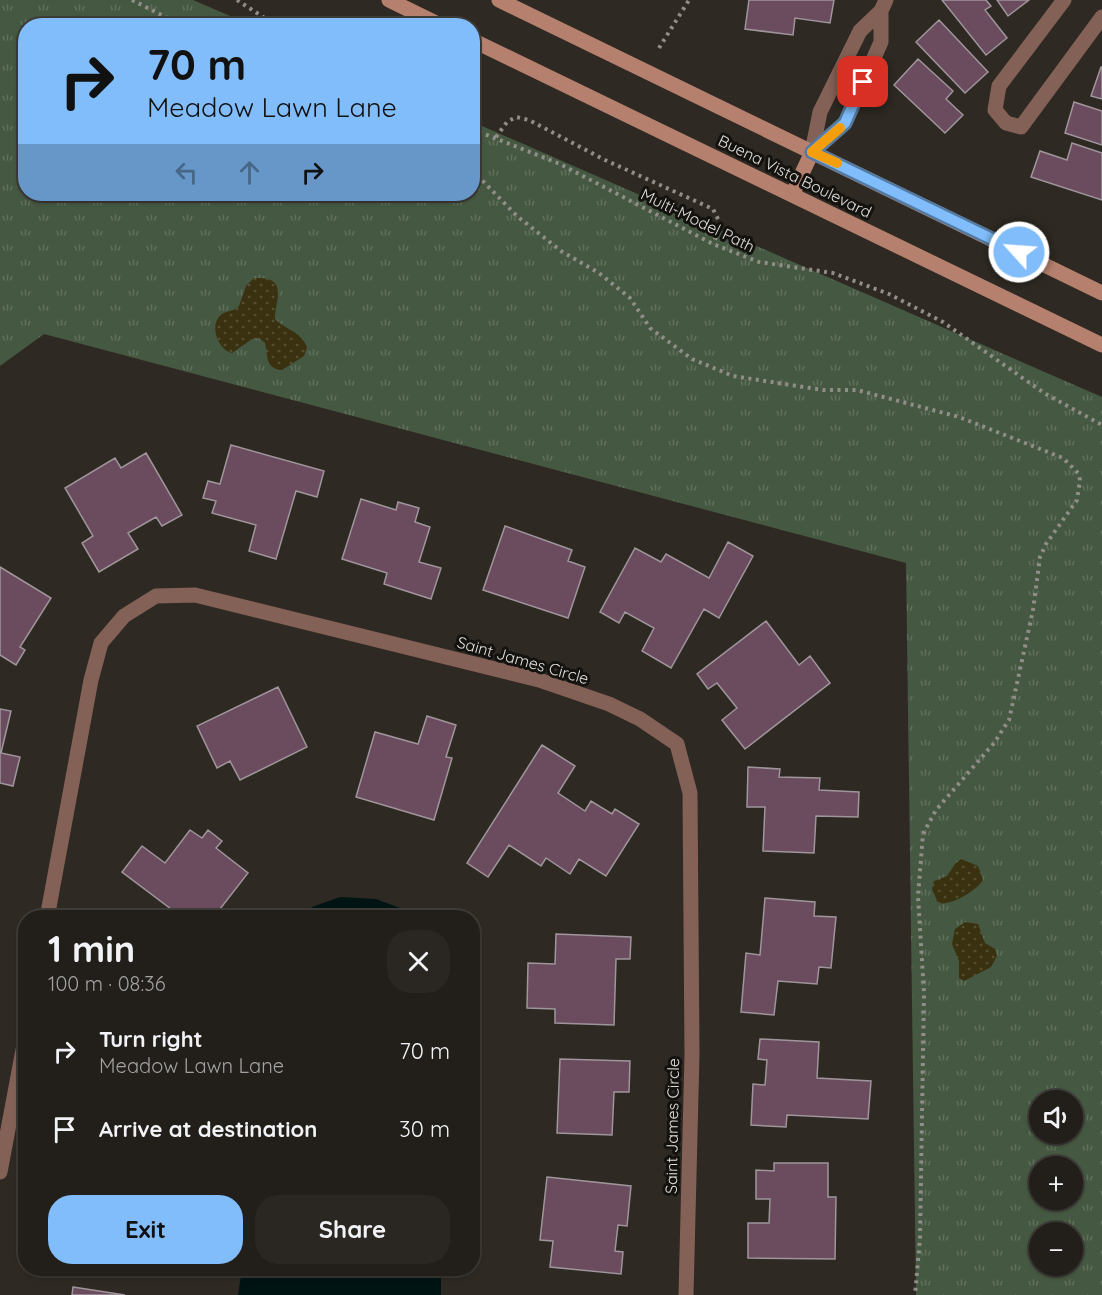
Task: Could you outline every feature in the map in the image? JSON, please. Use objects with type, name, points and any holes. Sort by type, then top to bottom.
[{"type":"main road","points":[[389,0],[426,18]]},
{"type":"main road","name":"Buena Vista Boulevard","points":[[499,0],[1102,293]]},
{"type":"main road","name":"Buena Vista Boulevard","points":[[480,44],[1102,345]]},
{"type":"main road","points":[[792,195],[812,152]]},
{"type":"street","points":[[1064,0],[999,86],[995,110],[1006,123],[1020,127],[1102,17]]},
{"type":"street","points":[[812,152],[820,112],[860,31],[884,6]]},
{"type":"street","points":[[812,152],[845,123],[881,42],[884,6]]},
{"type":"street","name":"Saint James Circle","points":[[48,910],[91,680],[101,643],[124,616],[156,596],[195,595],[539,680],[609,704],[640,718],[677,744],[690,793],[692,1055],[686,1295]]},
{"type":"street","points":[[0,1172],[18,1076]]},
{"type":"path","points":[[132,0],[167,18]]},
{"type":"path","points":[[237,0],[265,18]]},
{"type":"path","points":[[659,48],[689,0]]},
{"type":"path","points":[[496,137],[507,122],[516,117],[529,120],[605,160],[713,209],[721,225],[713,244]]},
{"type":"path","name":"Multi-Model Path","points":[[480,132],[560,164],[713,244],[759,262],[833,273],[889,294],[942,322],[1044,393],[1102,425]]},
{"type":"path","points":[[480,178],[517,216],[561,251],[599,273],[630,298],[650,328],[692,359],[733,376],[823,390],[857,390],[959,417],[1054,453],[1072,465],[1078,473],[1080,480],[1077,500],[1046,544],[1040,557],[1034,610],[1009,720],[994,743],[936,810],[923,834],[918,896],[924,1015],[920,1238],[915,1295]]},
{"type":"green space","points":[[0,0],[193,0],[235,18],[18,18],[18,201],[480,201],[480,125],[1102,397],[1102,1295],[916,1295],[906,563],[44,334],[0,366]]},
{"type":"sand","points":[[254,278],[265,278],[273,281],[277,286],[275,319],[301,337],[307,347],[304,356],[282,370],[270,364],[265,343],[259,338],[252,339],[232,353],[223,347],[216,336],[218,318],[239,306],[246,286]]},
{"type":"sand","points":[[961,859],[978,866],[983,880],[963,897],[950,902],[938,903],[932,889],[934,881],[947,876]]},
{"type":"sand","points":[[965,922],[978,924],[985,943],[995,949],[997,956],[991,967],[964,981],[959,978],[959,961],[952,944],[955,929]]},
{"type":"shaded area","points":[[340,897],[376,899],[405,910],[311,910],[312,907]]},
{"type":"shaded area","points":[[241,1276],[441,1276],[441,1295],[238,1295]]},
{"type":"building","points":[[749,0],[834,0],[830,23],[795,18],[793,35],[745,29]]},
{"type":"building","points":[[942,0],[986,0],[991,6],[985,10],[1007,38],[986,55]]},
{"type":"building","points":[[997,0],[1029,0],[1008,16]]},
{"type":"building","points":[[939,20],[988,72],[965,93],[916,42]]},
{"type":"building","points":[[918,59],[953,91],[946,99],[963,115],[945,133],[894,85]]},
{"type":"building","points":[[1102,67],[1102,99],[1091,96]]},
{"type":"building","points":[[1074,102],[1102,111],[1102,145],[1065,133]]},
{"type":"building","points":[[1072,143],[1102,153],[1102,200],[1031,177],[1040,151],[1067,160]]},
{"type":"building","points":[[231,445],[324,471],[317,497],[296,491],[276,559],[249,551],[256,525],[212,513],[216,501],[203,498],[208,481],[220,484]]},
{"type":"building","points":[[146,453],[182,515],[162,526],[156,517],[128,533],[138,549],[99,572],[82,543],[93,536],[65,488],[115,458],[121,468]]},
{"type":"building","points":[[361,499],[396,510],[398,502],[419,508],[415,522],[430,527],[419,562],[441,568],[431,599],[384,584],[387,573],[342,559]]},
{"type":"building","points":[[505,526],[572,550],[568,561],[585,567],[568,618],[483,590]]},
{"type":"building","points":[[728,542],[753,556],[719,618],[704,609],[671,668],[642,651],[654,628],[625,612],[619,623],[600,612],[635,548],[661,562],[666,554],[709,578]]},
{"type":"building","points":[[0,567],[51,598],[20,647],[25,650],[16,665],[0,655]]},
{"type":"building","points":[[766,621],[799,665],[810,656],[830,683],[745,749],[722,720],[737,708],[717,683],[708,689],[697,674]]},
{"type":"building","points":[[278,687],[307,747],[240,780],[230,761],[217,768],[197,726]]},
{"type":"building","points":[[0,709],[11,711],[1,753],[20,757],[13,786],[0,783]]},
{"type":"building","points":[[427,716],[456,725],[446,757],[452,758],[434,820],[356,797],[375,732],[418,744]]},
{"type":"building","points":[[542,745],[575,766],[558,793],[585,811],[591,801],[612,814],[615,809],[639,824],[606,876],[579,859],[570,874],[546,858],[541,866],[509,845],[488,877],[467,863]]},
{"type":"building","points":[[748,767],[780,769],[779,777],[820,778],[819,790],[859,792],[858,817],[816,816],[814,853],[763,851],[765,807],[747,807]]},
{"type":"building","points":[[190,830],[202,838],[208,830],[222,841],[216,848],[248,873],[219,910],[172,910],[122,872],[142,846],[165,863]]},
{"type":"building","points":[[765,898],[815,902],[814,916],[836,917],[831,968],[819,967],[817,984],[778,981],[774,1015],[741,1012],[746,953],[760,955]]},
{"type":"building","points":[[556,934],[631,937],[630,959],[616,959],[614,1025],[555,1023],[555,1009],[527,1008],[528,963],[555,964]]},
{"type":"building","points":[[760,1039],[819,1042],[817,1078],[871,1081],[868,1119],[787,1115],[786,1127],[751,1125],[753,1084],[765,1085],[767,1060],[758,1059]]},
{"type":"building","points":[[560,1059],[630,1061],[629,1092],[614,1092],[612,1135],[557,1133]]},
{"type":"building","points":[[774,1163],[828,1163],[828,1197],[836,1197],[835,1259],[748,1258],[748,1223],[769,1223],[770,1199],[756,1199],[756,1170],[774,1171]]},
{"type":"building","points":[[547,1177],[631,1186],[627,1226],[618,1225],[615,1251],[623,1252],[621,1274],[550,1267],[553,1241],[540,1240]]},
{"type":"building","points":[[73,1287],[125,1295],[72,1295]]},
{"type":"slow traffic","points":[[837,163],[812,152],[840,128]]},
{"type":"route","points":[[863,82],[845,123],[812,152],[1019,252]]}]
